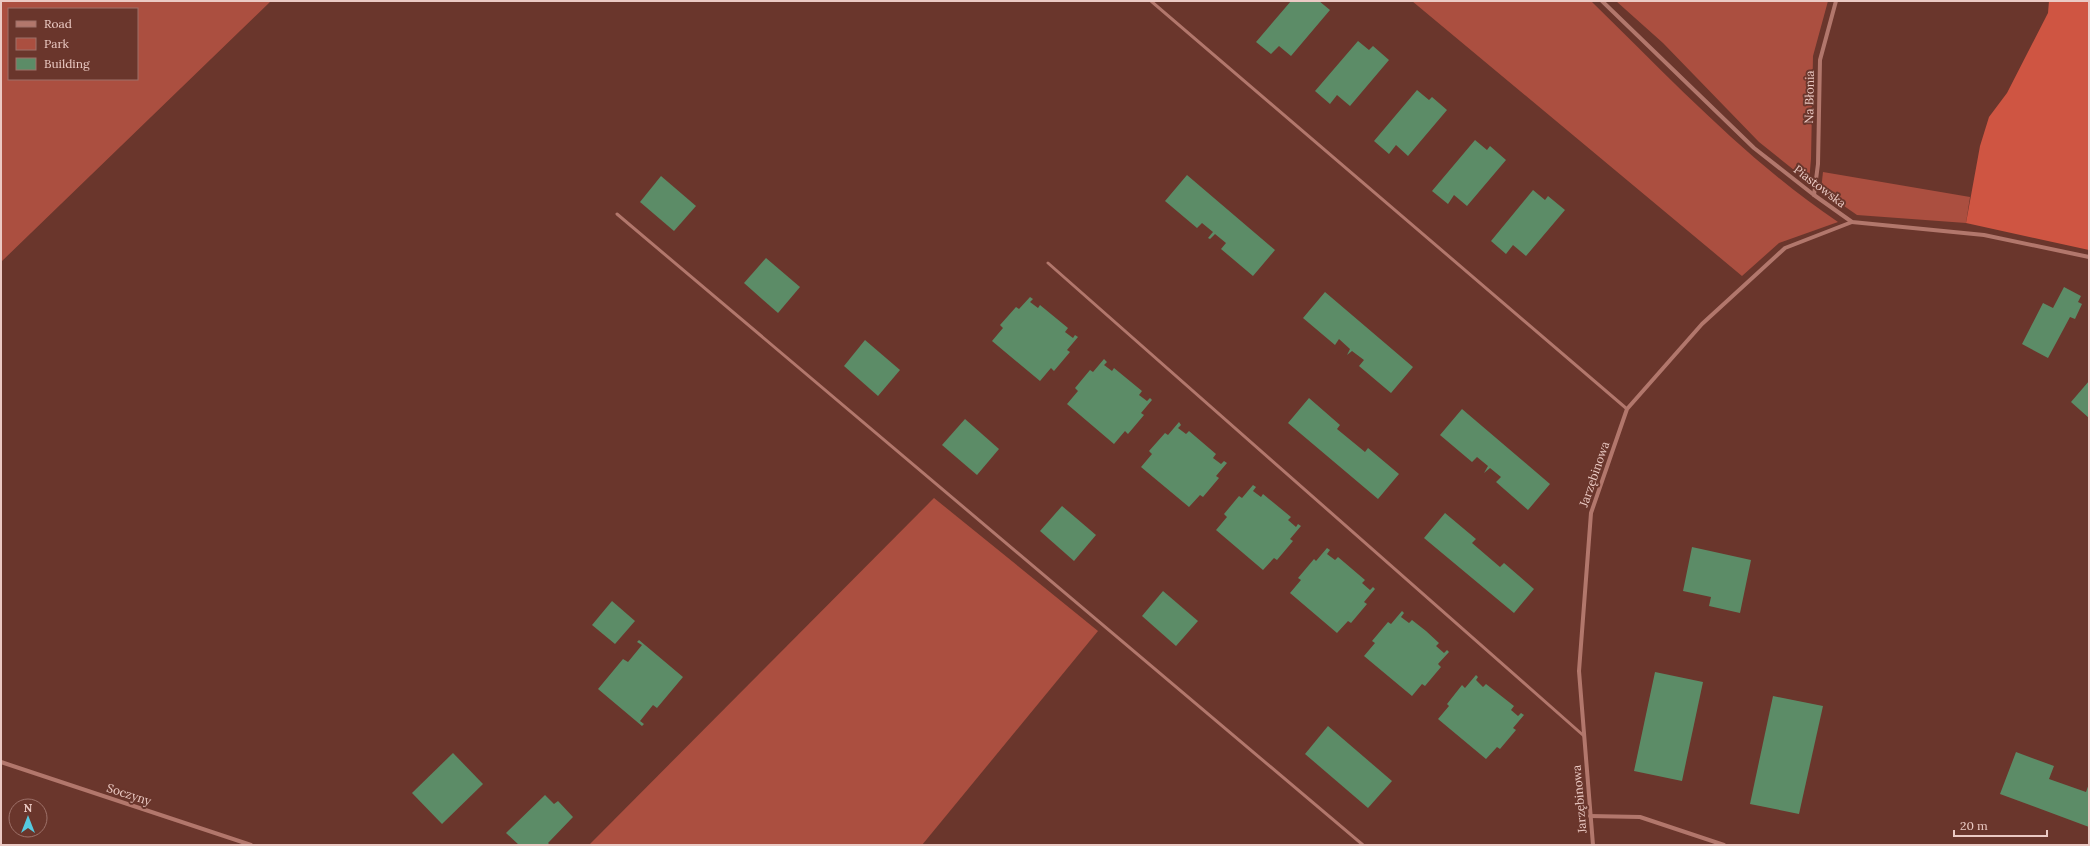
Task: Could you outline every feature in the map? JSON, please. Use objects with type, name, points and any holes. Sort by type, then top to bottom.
[{"type":"street","name":"Piastowska","points":[[1602,1],[1754,148],[1814,195],[1852,222],[1984,235],[2089,257]]},
{"type":"street","name":"Na Błonia","points":[[1814,195],[1818,164],[1820,60],[1836,1]]},
{"type":"street","name":"Jarzębinowa","points":[[1593,845],[1579,671],[1591,513],[1627,409],[1702,324],[1785,248],[1852,222]]},
{"type":"street","name":"Soczyny","points":[[1,762],[252,845]]},
{"type":"street","points":[[1590,816],[1640,817],[1724,845]]},
{"type":"lane","points":[[1151,1],[1627,409]]},
{"type":"lane","points":[[617,214],[1363,845]]},
{"type":"lane","points":[[1048,264],[1584,736]]},
{"type":"green space","points":[[1,1],[271,1],[1,262]]},
{"type":"green space","points":[[1412,1],[1591,1],[1740,145],[1804,198],[1838,222],[1779,243],[1742,276]]},
{"type":"green space","points":[[1616,1],[1828,1],[1813,56],[1811,159],[1809,182],[1759,142],[1663,43]]},
{"type":"green space","points":[[1823,172],[1970,197],[1966,223],[1857,215],[1821,190]]},
{"type":"green space","points":[[934,498],[1098,631],[922,845],[589,845]]},
{"type":"shaded area","points":[[2049,1],[2089,1],[2089,250],[1966,223],[1980,146],[1989,117],[2007,93],[2048,13]]},
{"type":"building","points":[[1291,1],[1319,1],[1330,10],[1291,56],[1279,46],[1271,54],[1256,42]]},
{"type":"building","points":[[1358,41],[1369,50],[1373,46],[1389,60],[1350,106],[1337,95],[1330,104],[1315,91]]},
{"type":"building","points":[[1417,90],[1429,100],[1432,97],[1447,110],[1408,156],[1396,145],[1389,154],[1374,141]]},
{"type":"building","points":[[1475,140],[1487,150],[1490,146],[1506,160],[1467,206],[1454,195],[1448,204],[1432,191]]},
{"type":"building","points":[[1187,175],[1275,250],[1253,276],[1221,249],[1226,243],[1215,234],[1210,239],[1208,238],[1213,232],[1202,223],[1197,228],[1165,201]]},
{"type":"building","points":[[661,176],[696,206],[674,231],[640,202]]},
{"type":"building","points":[[1533,190],[1545,200],[1548,196],[1565,210],[1526,256],[1513,245],[1506,254],[1491,241]]},
{"type":"building","points":[[766,258],[800,287],[778,313],[744,283]]},
{"type":"building","points":[[2064,287],[2081,296],[2078,302],[2082,304],[2075,319],[2070,317],[2048,358],[2022,344],[2043,303],[2053,308]]},
{"type":"building","points":[[1325,292],[1413,367],[1391,393],[1359,366],[1364,360],[1352,351],[1347,355],[1350,349],[1339,339],[1335,345],[1303,318]]},
{"type":"building","points":[[1030,297],[1033,299],[1030,302],[1038,308],[1040,305],[1068,328],[1065,332],[1073,338],[1075,335],[1078,337],[1067,350],[1070,352],[1054,371],[1051,368],[1040,381],[992,341],[1003,328],[1000,325],[1016,307],[1019,309]]},
{"type":"building","points":[[865,340],[900,370],[878,396],[844,366]]},
{"type":"building","points":[[1104,359],[1107,362],[1104,365],[1112,371],[1114,368],[1142,391],[1139,395],[1147,401],[1150,398],[1152,400],[1141,413],[1144,415],[1128,434],[1125,431],[1114,444],[1067,404],[1078,391],[1075,388],[1090,370],[1093,372]]},
{"type":"building","points":[[2089,381],[2089,418],[2071,402]]},
{"type":"building","points":[[1309,398],[1340,425],[1337,429],[1365,452],[1368,448],[1399,474],[1378,499],[1288,423]]},
{"type":"building","points":[[1462,409],[1550,484],[1528,510],[1496,482],[1501,477],[1490,468],[1484,473],[1488,466],[1477,457],[1472,462],[1440,435]]},
{"type":"building","points":[[965,419],[999,449],[977,475],[942,445]]},
{"type":"building","points":[[1179,422],[1181,425],[1178,428],[1186,434],[1189,431],[1216,454],[1213,458],[1221,464],[1224,461],[1227,463],[1216,476],[1219,478],[1203,497],[1200,495],[1189,507],[1141,467],[1152,454],[1149,451],[1165,433],[1168,435]]},
{"type":"building","points":[[1253,485],[1256,487],[1253,491],[1261,497],[1263,494],[1291,517],[1288,520],[1296,527],[1298,524],[1301,526],[1290,539],[1293,541],[1277,560],[1274,558],[1263,570],[1216,530],[1227,517],[1224,514],[1239,496],[1242,498]]},
{"type":"building","points":[[1062,506],[1096,535],[1074,561],[1040,531]]},
{"type":"building","points":[[1445,513],[1476,539],[1472,543],[1500,567],[1504,563],[1534,589],[1514,613],[1424,538]]},
{"type":"building","points":[[1692,547],[1751,560],[1740,613],[1709,606],[1711,597],[1683,591]]},
{"type":"building","points":[[1327,548],[1330,550],[1327,554],[1335,560],[1338,557],[1365,580],[1362,583],[1370,590],[1373,587],[1375,589],[1364,602],[1367,604],[1351,623],[1348,621],[1337,633],[1290,593],[1301,580],[1298,578],[1314,559],[1316,561]]},
{"type":"building","points":[[1163,591],[1198,621],[1176,646],[1142,616]]},
{"type":"building","points":[[612,601],[635,621],[615,644],[592,625]]},
{"type":"building","points":[[1402,611],[1404,613],[1401,617],[1409,623],[1412,620],[1439,643],[1436,646],[1444,653],[1447,650],[1449,652],[1438,664],[1441,667],[1425,686],[1422,684],[1412,696],[1364,656],[1375,643],[1372,641],[1388,622],[1391,624]]},
{"type":"building","points":[[639,640],[683,677],[657,708],[653,705],[640,721],[644,724],[642,726],[598,689],[623,659],[628,662],[642,645],[637,642]]},
{"type":"building","points":[[1655,672],[1703,682],[1682,781],[1634,771]]},
{"type":"building","points":[[1476,675],[1478,677],[1476,680],[1483,687],[1486,684],[1514,706],[1511,710],[1518,716],[1521,713],[1524,715],[1513,728],[1516,730],[1500,749],[1497,747],[1486,759],[1438,719],[1449,706],[1447,704],[1462,685],[1465,688]]},
{"type":"building","points":[[1773,696],[1823,706],[1799,814],[1750,804]]},
{"type":"building","points":[[1328,726],[1392,781],[1368,808],[1305,754]]},
{"type":"building","points":[[2016,752],[2054,766],[2049,779],[2086,792],[2089,784],[2089,827],[2000,794]]},
{"type":"building","points":[[453,753],[483,784],[442,824],[412,793]]},
{"type":"building","points":[[545,795],[554,804],[558,801],[573,817],[548,843],[550,845],[519,845],[506,833]]}]
